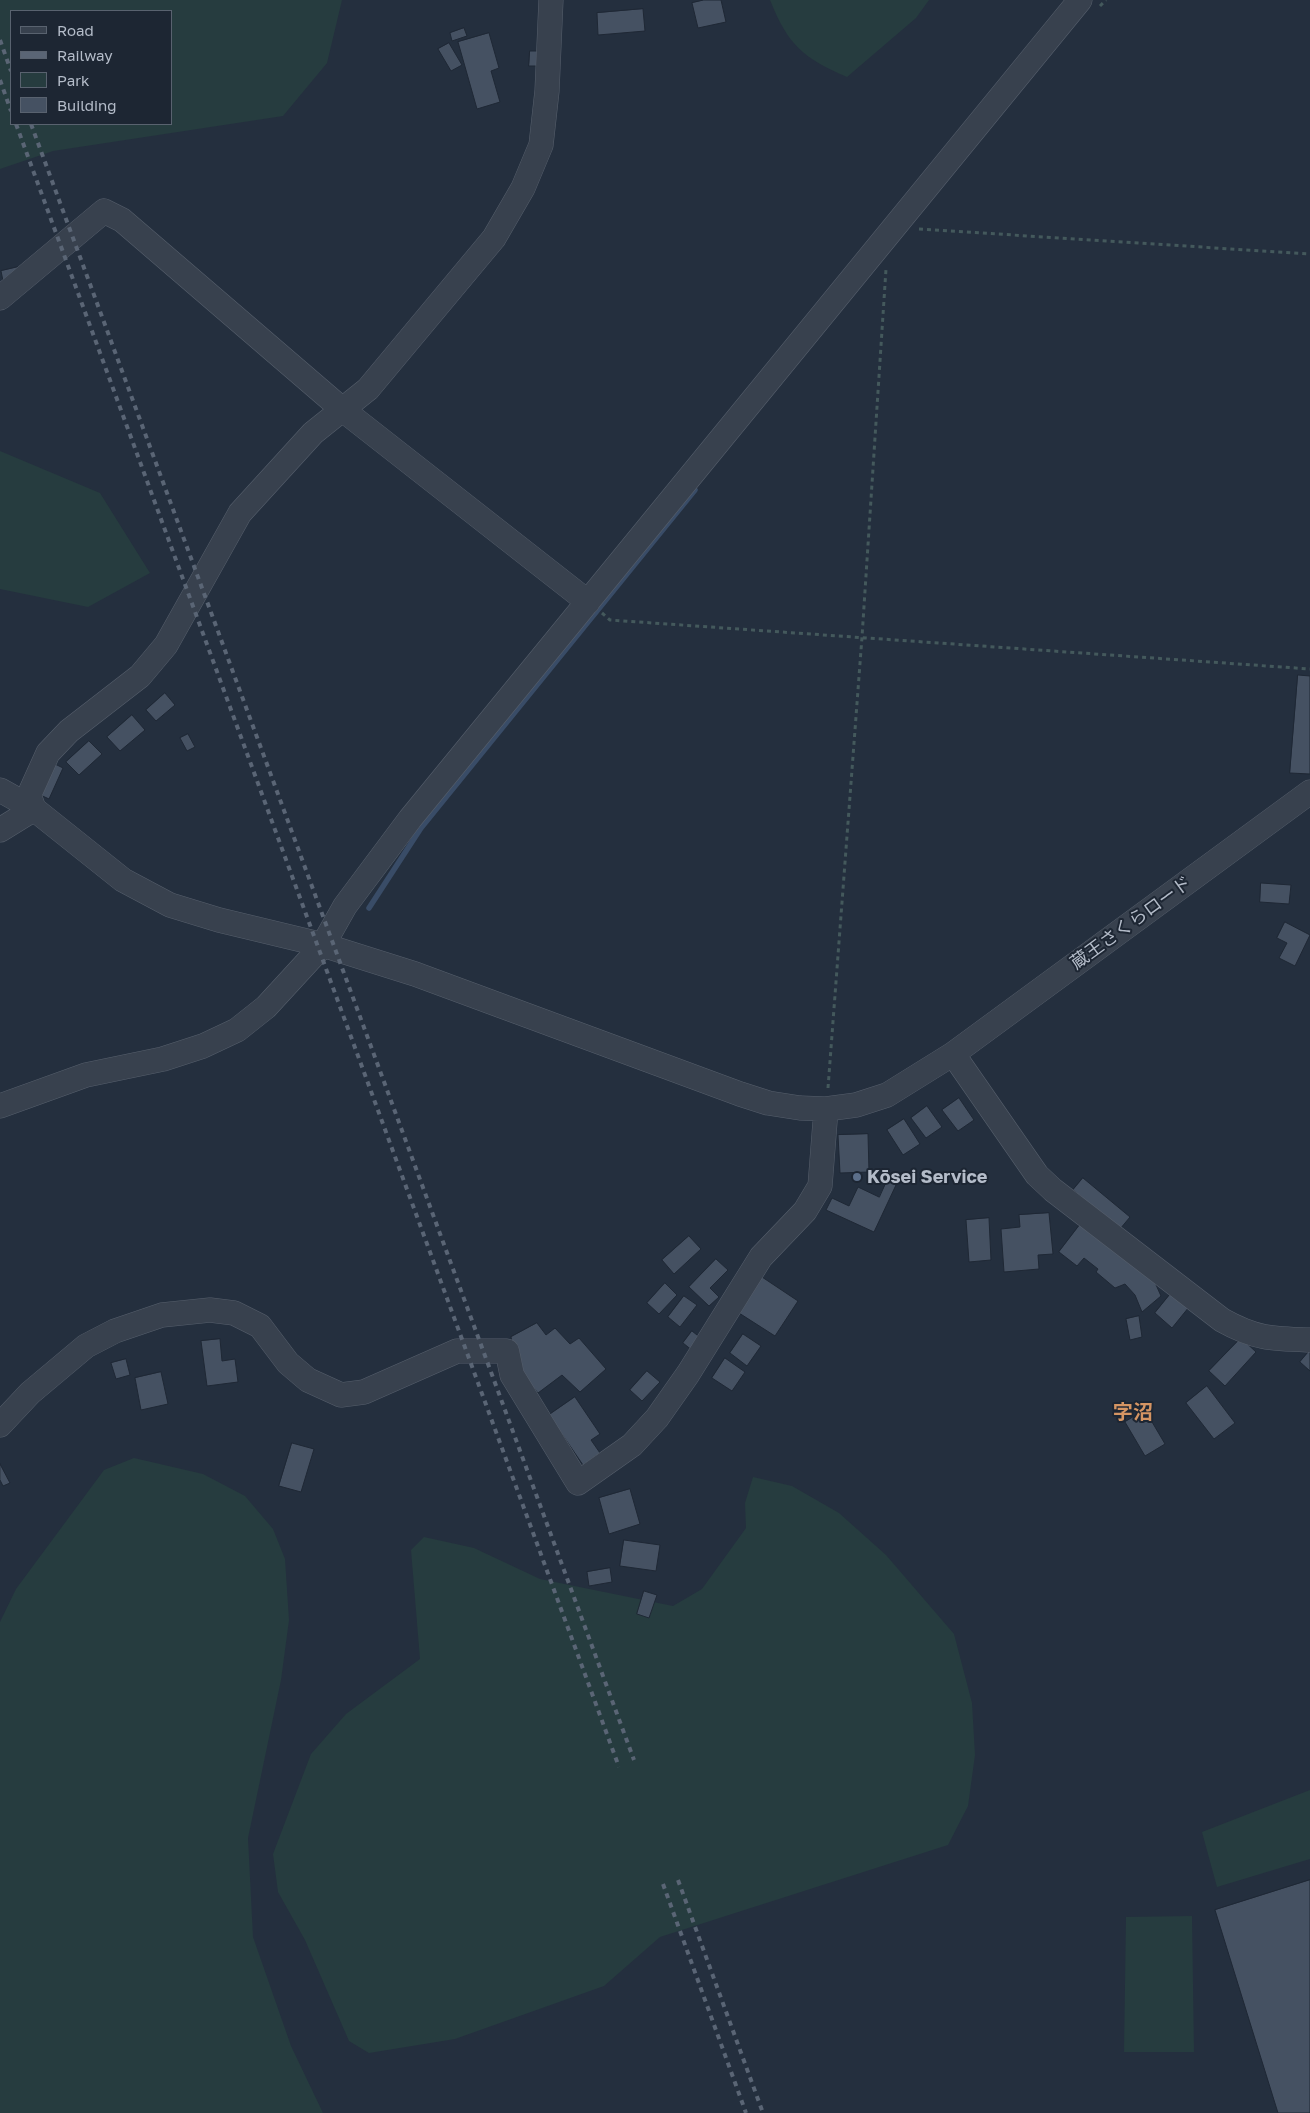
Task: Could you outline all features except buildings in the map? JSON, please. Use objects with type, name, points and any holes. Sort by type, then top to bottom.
[{"type":"street","points":[[0,830],[34,808],[29,795],[48,753],[69,731],[140,676],[166,644],[240,513],[313,433],[368,389],[494,238],[523,188],[541,145],[547,91],[551,0]]},
{"type":"street","points":[[0,1106],[86,1075],[163,1059],[195,1048],[237,1030],[266,1006],[323,945],[346,906],[410,819],[596,608],[1080,0]]},
{"type":"street","points":[[0,298],[104,211],[122,220],[343,410],[596,608]]},
{"type":"street","name":"蔵王さくらロード","points":[[0,790],[34,808],[123,880],[170,905],[219,920],[323,945],[415,974],[740,1094],[800,1108],[826,1109],[856,1105],[887,1095],[952,1054],[1310,792]]},
{"type":"street","points":[[952,1054],[1037,1175],[1053,1190],[1222,1320],[1245,1333],[1273,1339],[1310,1340]]},
{"type":"street","points":[[0,1425],[30,1393],[86,1346],[116,1332],[162,1315],[210,1310],[234,1313],[260,1326],[288,1363],[308,1380],[341,1395],[364,1392],[457,1351],[507,1351],[512,1375],[578,1483],[632,1445],[657,1418],[688,1374],[761,1257],[805,1211],[820,1186],[826,1109]]},
{"type":"path","points":[[912,236],[918,229],[1310,254]]},
{"type":"path","points":[[826,1109],[862,637],[885,268],[892,263]]},
{"type":"path","points":[[596,608],[610,620],[1310,669]]},
{"type":"green space","points":[[0,0],[342,0],[327,63],[283,116],[53,151],[0,169]]},
{"type":"green space","points":[[770,0],[929,0],[916,18],[847,77],[819,63],[799,48],[783,28]]},
{"type":"green space","points":[[0,451],[100,493],[150,573],[88,607],[0,589]]},
{"type":"green space","points":[[134,1458],[203,1474],[245,1496],[273,1529],[285,1559],[289,1620],[281,1680],[248,1838],[253,1937],[291,2046],[323,2113],[0,2113],[0,1622],[16,1589],[104,1470]]},
{"type":"green space","points":[[753,1477],[792,1486],[839,1513],[886,1555],[954,1634],[972,1703],[975,1755],[968,1806],[948,1845],[660,1937],[604,1986],[455,2039],[369,2053],[349,2041],[305,1940],[278,1892],[273,1854],[311,1754],[346,1714],[420,1659],[411,1550],[424,1537],[474,1548],[540,1579],[673,1606],[702,1589],[746,1528],[745,1503]]},
{"type":"green space","points":[[1310,1790],[1310,1859],[1217,1887],[1202,1832]]},
{"type":"green space","points":[[1192,1916],[1194,2052],[1124,2052],[1126,1917]]},
{"type":"waterway","points":[[369,908],[421,828],[695,490]]},
{"type":"railway","points":[[0,40],[10,68]]},
{"type":"railway","points":[[0,80],[10,108]]},
{"type":"railway","points":[[16,125],[619,1767]]},
{"type":"railway","points":[[31,125],[634,1760]]},
{"type":"railway","points":[[678,1880],[763,2113]]},
{"type":"railway","points":[[663,1884],[746,2113]]},
{"type":"place","name":"Kōsei Service","points":[[857,1177]]},
{"type":"district","name":"字沼","points":[[1133,1413]]}]
